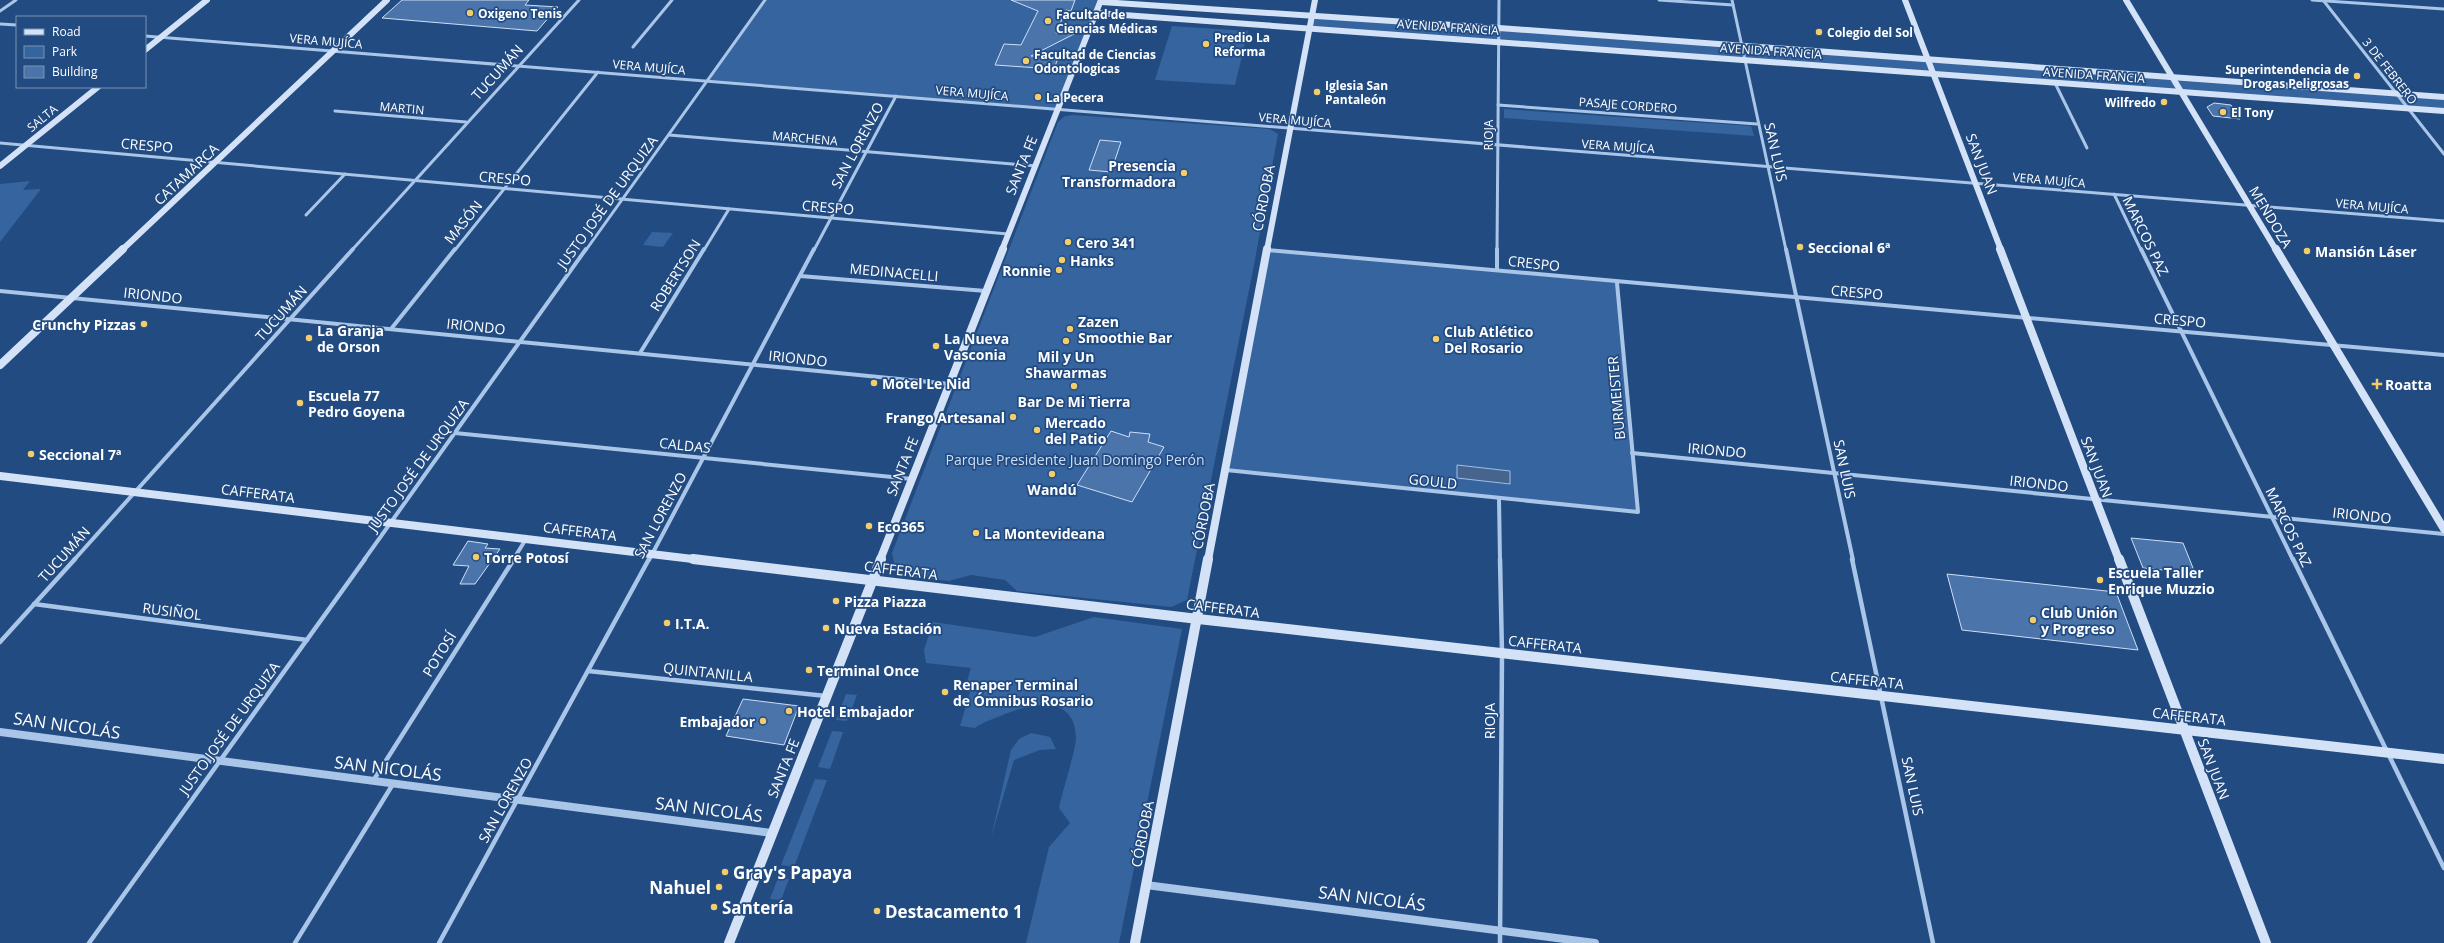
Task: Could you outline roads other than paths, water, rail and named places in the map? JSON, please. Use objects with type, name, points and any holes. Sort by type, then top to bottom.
[{"type":"main road","points":[[146,49],[207,0]]},
{"type":"main road","name":"CATAMARCA","points":[[0,365],[387,0]]},
{"type":"main road","name":"CÓRDOBA","points":[[1135,943],[1315,0]]},
{"type":"main road","name":"SAN JUAN","points":[[1905,0],[2266,943]]},
{"type":"main road","name":"MENDOZA","points":[[2126,0],[2444,529]]},
{"type":"main road","name":"AVENIDA FRANCIA","points":[[1101,1],[1499,28],[2444,97]]},
{"type":"main road","name":"SANTA FE","points":[[729,943],[1101,1]]},
{"type":"main road","name":"AVENIDA FRANCIA","points":[[1096,13],[1499,41],[2444,111]]},
{"type":"main road","name":"SALTA","points":[[0,166],[97,88]]},
{"type":"main road","name":"CAFFERATA","points":[[0,476],[1198,619],[2444,759]]},
{"type":"street","points":[[0,11],[16,0]]},
{"type":"street","name":"TUCUMÁN","points":[[0,642],[466,122],[579,0]]},
{"type":"street","points":[[633,47],[672,0]]},
{"type":"street","name":"JUSTO JOSÉ DE URQUIZA","points":[[88,943],[765,0]]},
{"type":"street","name":"RIOJA","points":[[1497,270],[1499,0]]},
{"type":"street","points":[[1659,0],[1732,5]]},
{"type":"street","name":"SAN LUIS","points":[[1732,0],[1757,124],[1768,167],[1882,696],[1933,943]]},
{"type":"street","points":[[2312,0],[2444,9]]},
{"type":"street","name":"3 DE FEBRERO","points":[[2323,0],[2444,154]]},
{"type":"street","points":[[0,24],[16,25]]},
{"type":"street","name":"VERA MUJÍCA","points":[[146,36],[2444,221]]},
{"type":"street","name":"MASÓN","points":[[391,329],[598,72]]},
{"type":"street","points":[[2055,83],[2087,148]]},
{"type":"street","name":"SAN LORENZO","points":[[439,943],[652,554],[896,96]]},
{"type":"street","name":"PASAJE CORDERO","points":[[1498,105],[1757,124]]},
{"type":"street","name":"MARTIN","points":[[335,111],[466,122]]},
{"type":"street","name":"MARCHENA","points":[[669,135],[1036,166]]},
{"type":"street","name":"CRESPO","points":[[0,143],[1008,234]]},
{"type":"street","points":[[306,215],[345,174]]},
{"type":"street","name":"MARCOS PAZ","points":[[2114,194],[2180,332],[2444,868]]},
{"type":"street","name":"ROBERTSON","points":[[640,353],[729,209]]},
{"type":"street","name":"CRESPO","points":[[1268,250],[2444,355]]},
{"type":"street","name":"MEDINACELLI","points":[[800,276],[986,291]]},
{"type":"street","name":"BURMEISTER","points":[[1617,282],[1638,512]]},
{"type":"street","name":"IRIONDO","points":[[0,291],[950,384]]},
{"type":"street","name":"CALDAS","points":[[455,433],[912,479]]},
{"type":"street","name":"IRIONDO","points":[[1632,454],[2444,534]]},
{"type":"street","name":"GOULD","points":[[1226,470],[1638,512]]},
{"type":"street","name":"RIOJA","points":[[1499,499],[1502,653],[1500,943]]},
{"type":"street","name":"POTOSÍ","points":[[372,782],[526,539]]},
{"type":"street","name":"RUSIÑOL","points":[[34,604],[307,640]]},
{"type":"street","name":"QUINTANILLA","points":[[588,671],[826,696]]},
{"type":"street","name":"SAN NICOLÁS","points":[[0,732],[516,801],[772,833]]},
{"type":"street","points":[[295,943],[393,784]]},
{"type":"street","name":"SAN NICOLÁS","points":[[1146,885],[1595,943]]},
{"type":"place","name":"Oxigeno Tenis","points":[[470,13]]},
{"type":"place","name":"Facultad de Ciencias Médicas","points":[[1048,21]]},
{"type":"place","name":"Colegio del Sol","points":[[1819,32]]},
{"type":"place","name":"Predio La Reforma","points":[[1206,44]]},
{"type":"place","name":"Facultad de Ciencias Odontologicas","points":[[1026,61]]},
{"type":"place","name":"Superintendencia de Drogas Peligrosas","points":[[2357,76]]},
{"type":"place","name":"Iglesia San Pantaleón","points":[[1317,92]]},
{"type":"place","name":"La Pecera","points":[[1038,97]]},
{"type":"place","name":"Wilfredo","points":[[2164,102]]},
{"type":"place","name":"El Tony","points":[[2223,112]]},
{"type":"place","name":"Presencia Transformadora","points":[[1184,173]]},
{"type":"place","name":"Cero 341","points":[[1068,242]]},
{"type":"place","name":"Seccional 6ª","points":[[1800,247]]},
{"type":"place","name":"Mansión Láser","points":[[2307,251]]},
{"type":"place","name":"Hanks","points":[[1062,260]]},
{"type":"place","name":"Ronnie","points":[[1059,270]]},
{"type":"place","name":"Crunchy Pizzas","points":[[144,324]]},
{"type":"place","name":"Zazen Smoothie Bar","points":[[1070,329]]},
{"type":"place","name":"La Granja de Orson","points":[[309,338]]},
{"type":"place","name":"Club Atlético Del Rosario","points":[[1436,339]]},
{"type":"place","name":"Mil y Un Shawarmas","points":[[1066,341]]},
{"type":"place","name":"La Nueva Vasconia","points":[[936,346]]},
{"type":"place","name":"Motel Le Nid","points":[[874,383]]},
{"type":"place","name":"Roatta","points":[[2377,384]]},
{"type":"place","name":"Bar De Mi Tierra","points":[[1074,386]]},
{"type":"place","name":"Escuela 77 Pedro Goyena","points":[[300,403]]},
{"type":"place","name":"Frango Artesanal","points":[[1013,417]]},
{"type":"place","name":"Mercado del Patio","points":[[1037,430]]},
{"type":"place","name":"Seccional 7ª","points":[[31,454]]},
{"type":"place","name":"Wandú","points":[[1052,474]]},
{"type":"place","name":"Eco365","points":[[869,526]]},
{"type":"place","name":"La Montevideana","points":[[976,533]]},
{"type":"place","name":"Torre Potosí","points":[[476,557]]},
{"type":"place","name":"Escuela Taller Enrique Muzzio","points":[[2100,580]]},
{"type":"place","name":"Pizza Piazza","points":[[836,601]]},
{"type":"place","name":"Club Unión y Progreso","points":[[2033,620]]},
{"type":"place","name":"I.T.A.","points":[[667,623]]},
{"type":"place","name":"Nueva Estación","points":[[826,628]]},
{"type":"place","name":"Terminal Once","points":[[809,670]]},
{"type":"place","name":"Renaper Terminal de Ómnibus Rosario","points":[[945,692]]},
{"type":"place","name":"Hotel Embajador","points":[[789,711]]},
{"type":"place","name":"Embajador","points":[[763,721]]},
{"type":"place","name":"Gray's Papaya","points":[[725,872]]},
{"type":"place","name":"Nahuel","points":[[719,887]]},
{"type":"place","name":"Santería","points":[[714,907]]},
{"type":"place","name":"Destacamento 1","points":[[877,911]]},
{"type":"park label","name":"Parque Presidente Juan Domingo Perón","points":[[1075,459]]}]
